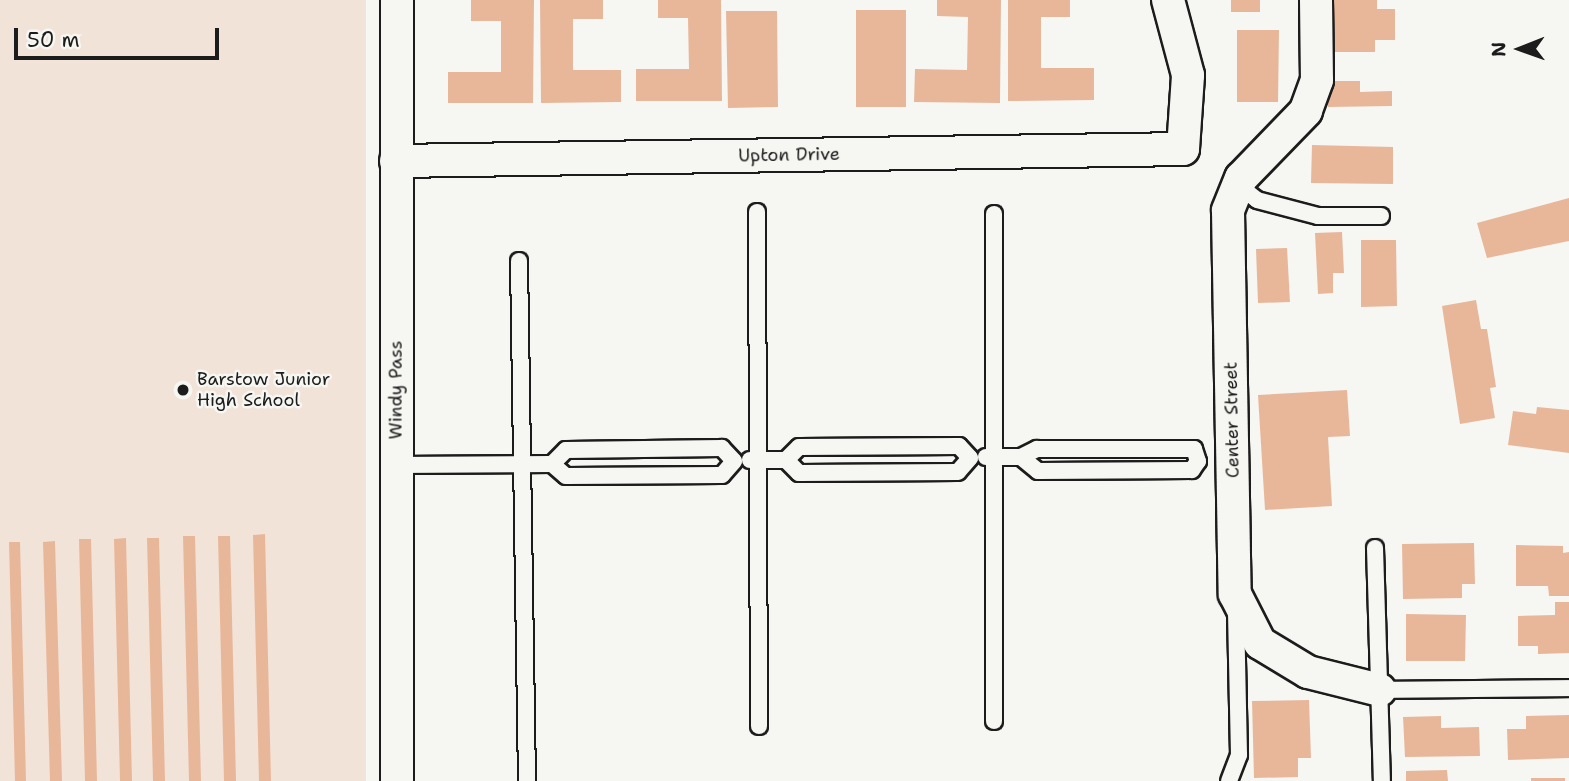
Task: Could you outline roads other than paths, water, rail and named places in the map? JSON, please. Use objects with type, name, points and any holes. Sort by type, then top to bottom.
[{"type":"street","name":"Windy Pass","points":[[397,0],[397,781]]},
{"type":"street","name":"Upton Drive","points":[[396,161],[1183,149],[1188,75],[1168,0]]},
{"type":"street","name":"Center Street","points":[[1316,0],[1317,80],[1306,111],[1269,146],[1238,185],[1228,211],[1235,594],[1260,643],[1308,672],[1380,690]]},
{"type":"lane","points":[[1238,185],[1257,200],[1318,216],[1381,216]]},
{"type":"lane","points":[[757,212],[759,726]]},
{"type":"lane","points":[[994,214],[995,721]]},
{"type":"lane","points":[[519,261],[527,781]]},
{"type":"lane","points":[[786,460],[799,447],[959,446],[970,457],[1021,457],[1038,471],[1192,470],[1199,461],[1233,461]]},
{"type":"lane","points":[[552,464],[566,450],[722,448],[734,460],[786,460],[799,473],[958,472],[970,457]]},
{"type":"lane","points":[[397,465],[552,464],[566,476],[722,475],[734,460]]},
{"type":"lane","points":[[1375,548],[1382,781]]},
{"type":"lane","points":[[1229,781],[1238,755],[1235,594]]},
{"type":"lane","points":[[1380,690],[1569,688]]},
{"type":"place","name":"Barstow Junior High School","points":[[183,390]]}]
